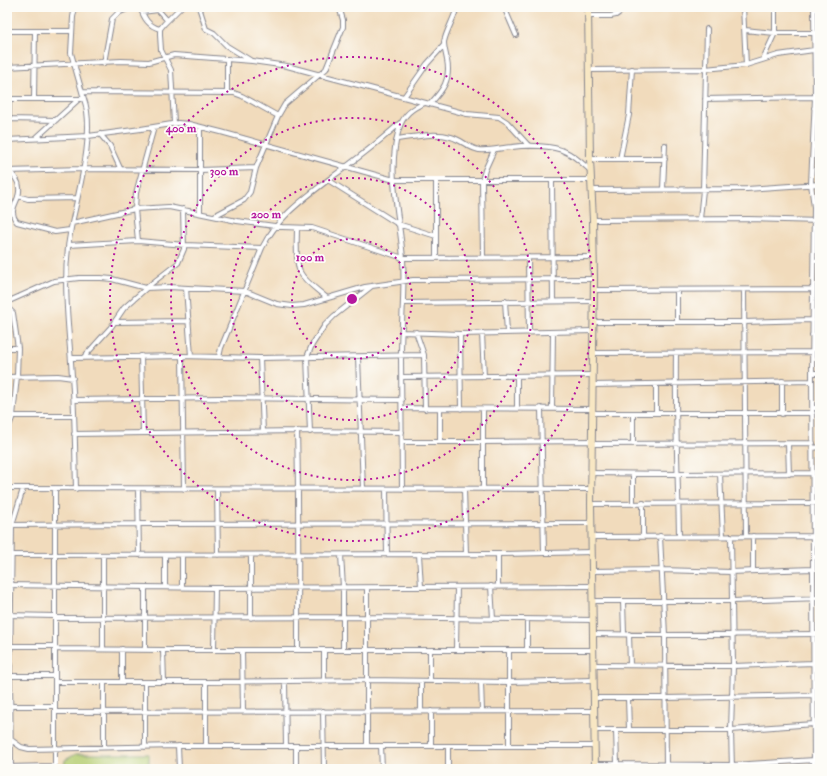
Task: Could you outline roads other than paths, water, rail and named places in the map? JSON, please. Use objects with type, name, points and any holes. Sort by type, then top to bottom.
[{"type":"street","points":[[75,7],[71,53],[82,92],[81,99],[88,118],[88,136],[83,169],[70,230],[66,279],[74,400],[76,489]]},
{"type":"street","points":[[104,63],[112,19],[118,13],[132,7]]},
{"type":"street","points":[[174,123],[171,70],[160,46],[160,30],[167,20],[181,7]]},
{"type":"street","points":[[199,7],[206,29],[216,35],[227,46],[252,61]]},
{"type":"street","points":[[213,216],[244,200],[250,192],[256,168],[278,116],[285,104],[289,99],[320,75],[329,65],[342,31],[343,20],[339,7]]},
{"type":"street","points":[[219,357],[221,348],[262,248],[275,226],[299,202],[384,137],[402,121],[412,109],[428,103],[438,94],[448,79],[448,63],[444,45],[446,35],[457,7]]},
{"type":"street","points":[[504,7],[516,35]]},
{"type":"street","points":[[588,7],[590,159],[594,257],[591,523],[595,766],[617,764],[666,767],[732,767],[815,760]]},
{"type":"street","points":[[588,16],[611,16],[627,7]]},
{"type":"street","points":[[744,7],[746,65]]},
{"type":"street","points":[[764,59],[775,33],[775,7]]},
{"type":"street","points":[[814,7],[815,97],[811,184],[814,207],[812,320],[812,598],[814,663],[813,706],[815,742],[814,769]]},
{"type":"street","points":[[160,30],[149,24],[141,9],[158,8],[167,20]]},
{"type":"street","points":[[700,220],[703,190],[704,99],[707,29]]},
{"type":"street","points":[[745,30],[775,33],[820,33]]},
{"type":"street","points":[[7,31],[72,31]]},
{"type":"street","points":[[34,99],[36,31]]},
{"type":"street","points":[[404,97],[427,64],[444,45]]},
{"type":"street","points":[[589,70],[705,69],[746,65],[786,54],[814,50]]},
{"type":"street","points":[[7,67],[74,65],[121,61],[149,62],[164,56],[179,55],[252,61],[287,66],[474,116],[503,119],[529,146]]},
{"type":"street","points":[[227,59],[227,92]]},
{"type":"street","points":[[620,159],[629,115],[632,69]]},
{"type":"street","points":[[814,70],[820,70]]},
{"type":"street","points":[[82,92],[227,92],[238,94],[278,116]]},
{"type":"street","points":[[704,99],[815,97]]},
{"type":"street","points":[[81,99],[8,99],[8,140],[88,136],[174,123],[189,124],[394,180],[591,180]]},
{"type":"street","points":[[36,138],[81,99]]},
{"type":"street","points":[[814,108],[820,108]]},
{"type":"street","points":[[9,119],[57,120]]},
{"type":"street","points":[[402,121],[397,140],[394,180],[403,258],[401,355],[402,489]]},
{"type":"street","points":[[138,241],[135,209],[136,194],[144,169],[154,127]]},
{"type":"street","points":[[200,127],[200,213]]},
{"type":"street","points":[[100,134],[110,146],[120,168]]},
{"type":"street","points":[[397,140],[427,135],[442,135],[457,139],[474,149],[494,150],[529,146],[556,148],[568,152],[591,171]]},
{"type":"street","points":[[663,189],[665,145]]},
{"type":"street","points":[[813,147],[820,147]]},
{"type":"street","points":[[483,258],[482,180],[494,150]]},
{"type":"street","points":[[590,159],[664,159]]},
{"type":"street","points":[[8,171],[120,168],[200,170],[256,168]]},
{"type":"street","points":[[8,171],[18,183],[20,188],[12,211],[16,222],[55,232],[70,230]]},
{"type":"street","points":[[328,180],[398,224],[436,236]]},
{"type":"street","points":[[436,180],[436,258]]},
{"type":"street","points":[[552,180],[553,301]]},
{"type":"street","points":[[592,190],[747,189],[820,184]]},
{"type":"street","points":[[18,196],[33,199],[77,198]]},
{"type":"street","points":[[72,223],[135,209],[160,206],[183,209],[237,221],[275,226],[312,228],[403,258],[594,257]]},
{"type":"street","points":[[83,358],[124,308],[146,288],[178,263],[185,245],[183,209]]},
{"type":"street","points":[[593,220],[820,221]]},
{"type":"street","points":[[297,228],[300,272],[305,279],[327,298]]},
{"type":"street","points":[[68,245],[138,241],[185,245],[262,248]]},
{"type":"street","points":[[528,257],[529,333]]},
{"type":"street","points":[[814,261],[820,261]]},
{"type":"street","points":[[7,302],[54,281],[66,279],[112,279],[146,288],[186,288],[245,291],[277,304],[285,306],[298,306],[372,286],[413,280],[594,279]]},
{"type":"street","points":[[310,432],[307,357],[312,345],[325,325],[334,316],[372,286]]},
{"type":"street","points":[[186,288],[192,356]]},
{"type":"street","points":[[594,290],[813,289]]},
{"type":"street","points":[[677,290],[677,322]]},
{"type":"street","points":[[744,290],[746,536]]},
{"type":"street","points":[[813,298],[820,298]]},
{"type":"street","points":[[403,303],[594,301]]},
{"type":"street","points":[[505,302],[507,332]]},
{"type":"street","points":[[7,307],[13,314],[18,348],[13,416],[7,431]]},
{"type":"street","points":[[594,322],[744,322],[812,320]]},
{"type":"street","points":[[114,322],[189,321]]},
{"type":"street","points":[[402,332],[460,334],[594,331]]},
{"type":"street","points":[[416,332],[424,355],[425,409]]},
{"type":"street","points":[[552,408],[553,332]]},
{"type":"street","points":[[482,333],[484,377]]},
{"type":"street","points":[[460,334],[461,409]]},
{"type":"street","points":[[812,335],[820,335]]},
{"type":"street","points":[[7,348],[18,348]]},
{"type":"street","points":[[594,353],[812,352]]},
{"type":"street","points":[[676,353],[678,536]]},
{"type":"street","points":[[71,358],[141,356],[260,358],[424,355]]},
{"type":"street","points":[[141,356],[143,433]]},
{"type":"street","points":[[182,356],[184,489]]},
{"type":"street","points":[[358,356],[363,489]]},
{"type":"street","points":[[260,358],[263,432]]},
{"type":"street","points":[[812,373],[820,373]]},
{"type":"street","points":[[402,377],[593,375]]},
{"type":"street","points":[[7,377],[58,376],[72,378]]},
{"type":"street","points":[[517,376],[517,408]]},
{"type":"street","points":[[782,381],[782,414]]},
{"type":"street","points":[[593,385],[812,381]]},
{"type":"street","points":[[656,384],[656,413]]},
{"type":"street","points":[[74,400],[142,398],[261,398],[402,400]]},
{"type":"street","points":[[402,408],[552,408],[633,413],[813,413]]},
{"type":"street","points":[[541,408],[544,554]]},
{"type":"street","points":[[813,408],[820,408]]},
{"type":"street","points":[[440,409],[440,442]]},
{"type":"street","points":[[483,409],[483,489]]},
{"type":"street","points":[[633,413],[633,444]]},
{"type":"street","points":[[7,416],[74,416]]},
{"type":"street","points":[[74,434],[298,431],[402,432]]},
{"type":"street","points":[[298,431],[298,650]]},
{"type":"street","points":[[402,442],[788,444],[813,445],[820,447]]},
{"type":"street","points":[[788,444],[789,474]]},
{"type":"street","points":[[591,473],[813,473]]},
{"type":"street","points":[[633,474],[633,503]]},
{"type":"street","points":[[720,474],[723,536]]},
{"type":"street","points":[[813,483],[820,483]]},
{"type":"street","points":[[7,488],[591,489]]},
{"type":"street","points":[[23,488],[10,525],[8,676],[10,768],[55,768],[55,489]]},
{"type":"street","points":[[138,489],[139,555]]},
{"type":"street","points":[[217,489],[218,555]]},
{"type":"street","points":[[386,489],[387,554]]},
{"type":"street","points":[[464,489],[466,554]]},
{"type":"street","points":[[591,504],[745,504],[820,502]]},
{"type":"street","points":[[643,536],[644,503]]},
{"type":"street","points":[[813,519],[820,519]]},
{"type":"street","points":[[10,525],[591,523]]},
{"type":"street","points":[[660,536],[666,635],[666,767]]},
{"type":"street","points":[[731,536],[733,666],[731,730],[732,767]]},
{"type":"street","points":[[752,536],[753,571]]},
{"type":"street","points":[[592,537],[813,536]]},
{"type":"street","points":[[9,555],[544,554],[592,552]]},
{"type":"street","points":[[341,554],[343,587],[342,650]]},
{"type":"street","points":[[419,554],[421,587]]},
{"type":"street","points":[[498,554],[498,586]]},
{"type":"street","points":[[103,555],[103,649]]},
{"type":"street","points":[[165,555],[165,587]]},
{"type":"street","points":[[182,555],[182,587]]},
{"type":"street","points":[[251,555],[251,618]]},
{"type":"street","points":[[813,557],[820,557]]},
{"type":"street","points":[[592,571],[661,570],[731,572],[813,569]]},
{"type":"street","points":[[9,585],[215,588],[593,586]]},
{"type":"street","points":[[491,586],[493,619]]},
{"type":"street","points":[[145,587],[145,650]]},
{"type":"street","points":[[456,649],[457,587]]},
{"type":"street","points":[[214,650],[215,588]]},
{"type":"street","points":[[367,588],[367,746]]},
{"type":"street","points":[[592,601],[663,602],[820,598]]},
{"type":"street","points":[[623,601],[624,634]]},
{"type":"street","points":[[9,615],[103,618],[367,617],[593,620]]},
{"type":"street","points":[[527,620],[527,650]]},
{"type":"street","points":[[593,634],[820,634]]},
{"type":"street","points":[[629,634],[630,666]]},
{"type":"street","points":[[9,646],[122,650],[594,650]]},
{"type":"street","points":[[122,650],[122,682]]},
{"type":"street","points":[[163,650],[164,682]]},
{"type":"street","points":[[242,650],[243,711]]},
{"type":"street","points":[[324,650],[324,681]]},
{"type":"street","points":[[430,650],[430,681]]},
{"type":"street","points":[[509,650],[509,745]]},
{"type":"street","points":[[594,666],[733,666],[814,663]]},
{"type":"street","points":[[814,669],[820,669]]},
{"type":"street","points":[[8,676],[56,676]]},
{"type":"street","points":[[56,682],[285,682],[368,680],[509,682],[594,680]]},
{"type":"street","points":[[421,681],[421,711]]},
{"type":"street","points":[[104,682],[104,747]]},
{"type":"street","points":[[145,682],[145,746]]},
{"type":"street","points":[[206,682],[206,746]]},
{"type":"street","points":[[285,682],[286,746]]},
{"type":"street","points":[[481,682],[482,711]]},
{"type":"street","points":[[594,698],[813,695]]},
{"type":"street","points":[[628,698],[629,730]]},
{"type":"street","points":[[9,706],[55,706]]},
{"type":"street","points":[[813,706],[820,706]]},
{"type":"street","points":[[323,711],[324,769]]},
{"type":"street","points":[[431,711],[431,746]]},
{"type":"street","points":[[56,712],[594,711]]},
{"type":"street","points":[[594,730],[731,730],[814,724]]},
{"type":"street","points":[[616,730],[617,764]]},
{"type":"street","points":[[9,739],[25,748],[55,749],[145,746],[595,746]]},
{"type":"street","points":[[815,742],[820,742]]},
{"type":"street","points":[[178,746],[179,769]]},
{"type":"street","points":[[296,746],[296,769]]},
{"type":"street","points":[[381,746],[382,769]]},
{"type":"street","points":[[448,746],[448,769]]},
{"type":"street","points":[[771,763],[771,769]]}]
